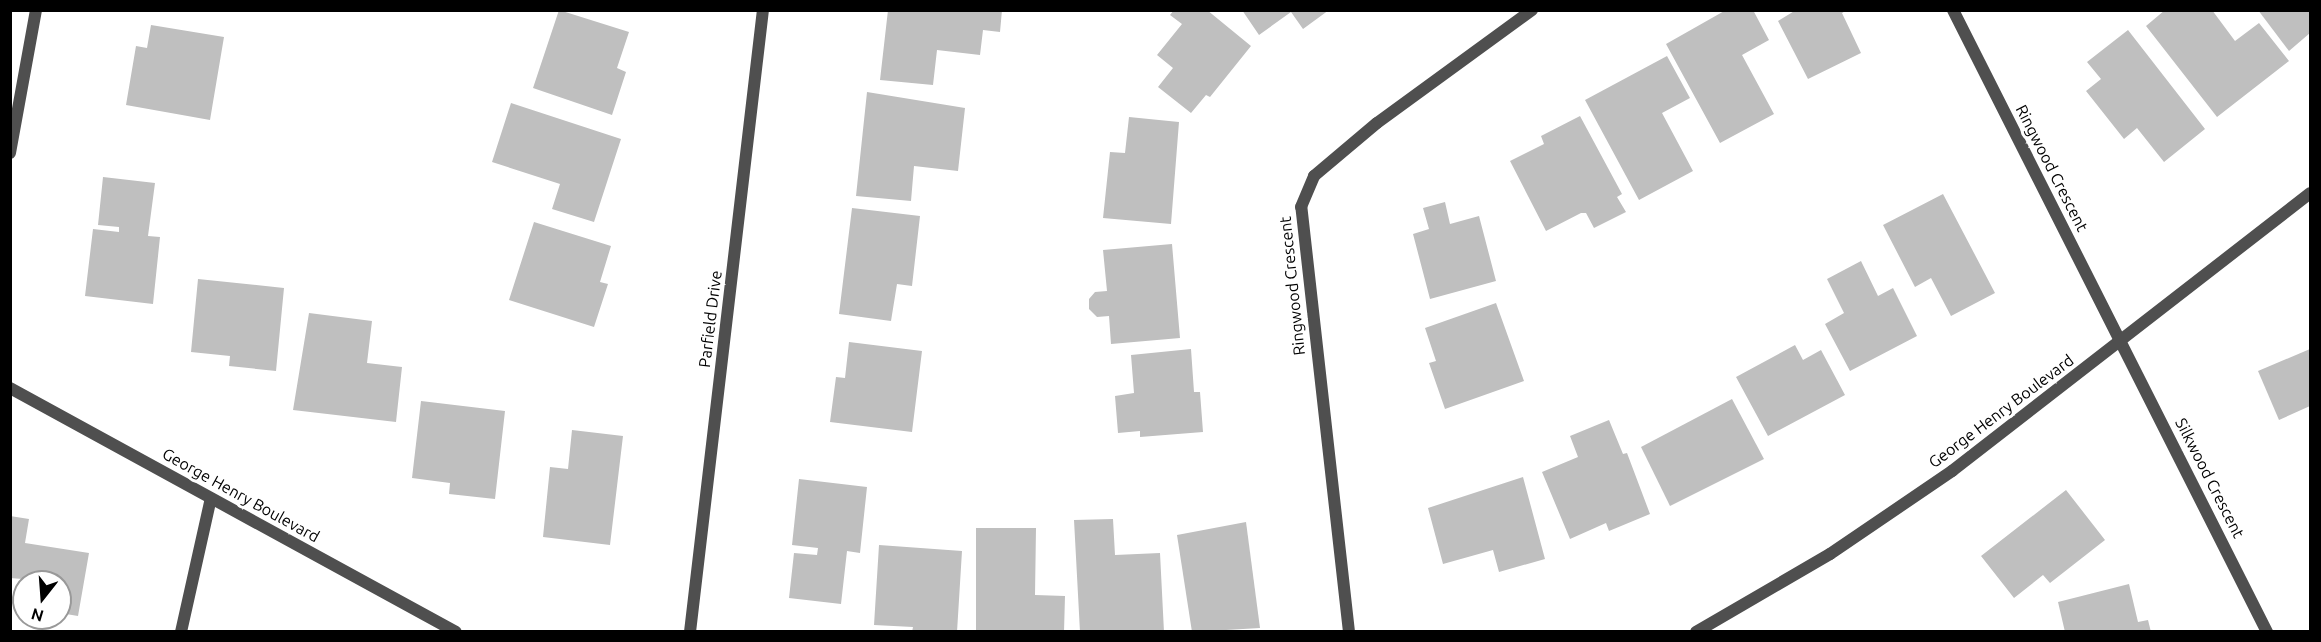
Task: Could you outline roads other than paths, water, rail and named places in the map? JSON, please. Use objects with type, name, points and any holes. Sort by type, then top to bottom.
[{"type":"street","points":[[10,153],[36,10]]},
{"type":"street","name":"Parfield Drive","points":[[690,632],[763,10]]},
{"type":"street","name":"Ringwood Crescent","points":[[1349,632],[1301,207],[1314,176],[1377,123],[1532,10]]},
{"type":"street","name":"Ringwood Crescent","points":[[1953,10],[2121,340]]},
{"type":"street","name":"George Henry Boulevard","points":[[1696,632],[1830,554],[1942,477],[2310,193]]},
{"type":"street","name":"Silkwood Crescent","points":[[2121,340],[2267,632]]},
{"type":"street","name":"George Henry Boulevard","points":[[10,388],[456,632]]},
{"type":"street","points":[[181,632],[211,498]]}]
